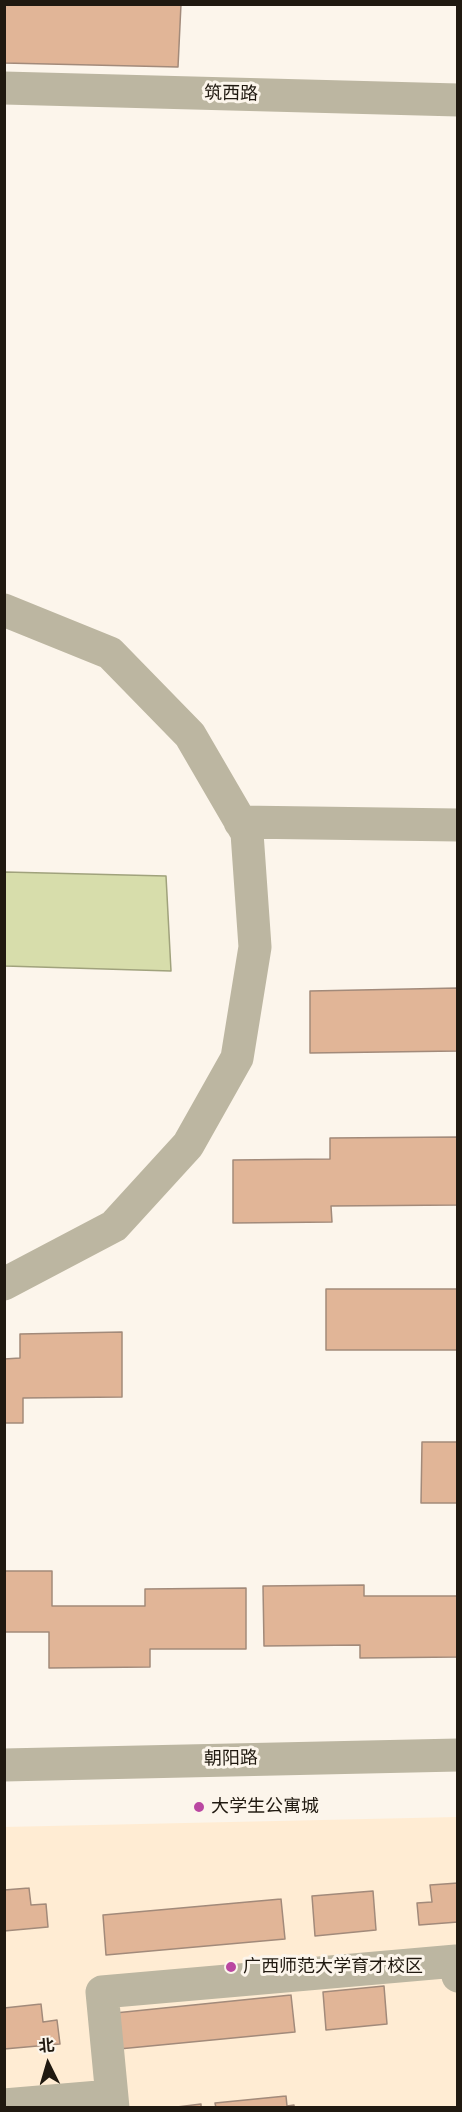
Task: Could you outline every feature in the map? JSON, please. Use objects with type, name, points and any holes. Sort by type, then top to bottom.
[{"type":"street","name":"筑西路","points":[[4,88],[458,100]]},
{"type":"street","points":[[4,610],[110,653],[190,735],[247,833],[255,947],[237,1058],[188,1146],[114,1226],[4,1284]]},
{"type":"street","points":[[240,822],[458,825]]},
{"type":"street","name":"朝阳路","points":[[4,1765],[458,1755]]},
{"type":"street","points":[[4,2105],[112,2102],[102,1992],[456,1961],[458,1976]]},
{"type":"shaded area","points":[[5,872],[166,876],[171,971],[5,966]]},
{"type":"shaded area","name":"广西师范大学育才校区","points":[[457,1817],[457,2107],[5,2107],[4,1827]]},
{"type":"building","points":[[4,4],[181,4],[178,67],[4,63]]},
{"type":"building","points":[[458,988],[458,1051],[310,1053],[310,991]]},
{"type":"building","points":[[458,1137],[458,1205],[331,1206],[332,1222],[233,1223],[233,1160],[330,1159],[330,1138]]},
{"type":"building","points":[[326,1289],[458,1289],[458,1350],[326,1350]]},
{"type":"building","points":[[122,1332],[122,1397],[23,1398],[23,1423],[4,1423],[4,1359],[20,1358],[20,1334]]},
{"type":"building","points":[[422,1442],[458,1442],[458,1503],[421,1503]]},
{"type":"building","points":[[4,1571],[52,1571],[52,1606],[145,1606],[145,1589],[246,1588],[246,1649],[150,1649],[150,1667],[49,1668],[49,1632],[4,1632]]},
{"type":"building","points":[[364,1585],[364,1596],[458,1596],[458,1657],[360,1658],[360,1645],[264,1646],[263,1586]]},
{"type":"building","points":[[458,1883],[458,1922],[419,1925],[417,1903],[432,1902],[430,1885]]},
{"type":"building","points":[[29,1888],[31,1905],[46,1904],[48,1927],[4,1931],[4,1890]]},
{"type":"building","points":[[373,1891],[376,1930],[315,1936],[312,1896]]},
{"type":"building","points":[[281,1899],[285,1939],[106,1955],[103,1915]]},
{"type":"building","points":[[384,1986],[387,2024],[326,2030],[323,1992]]},
{"type":"building","points":[[291,1995],[295,2032],[119,2049],[115,2013]]},
{"type":"building","points":[[41,2004],[43,2022],[57,2020],[60,2044],[4,2049],[4,2008]]},
{"type":"building","points":[[286,2096],[287,2106],[294,2105],[294,2108],[216,2108],[215,2103]]},
{"type":"building","points":[[201,2104],[201,2108],[169,2108]]},
{"type":"place","name":"大学生公寓城","points":[[199,1807]]},
{"type":"place","name":"广西师范大学育才校区","points":[[231,1967]]}]
